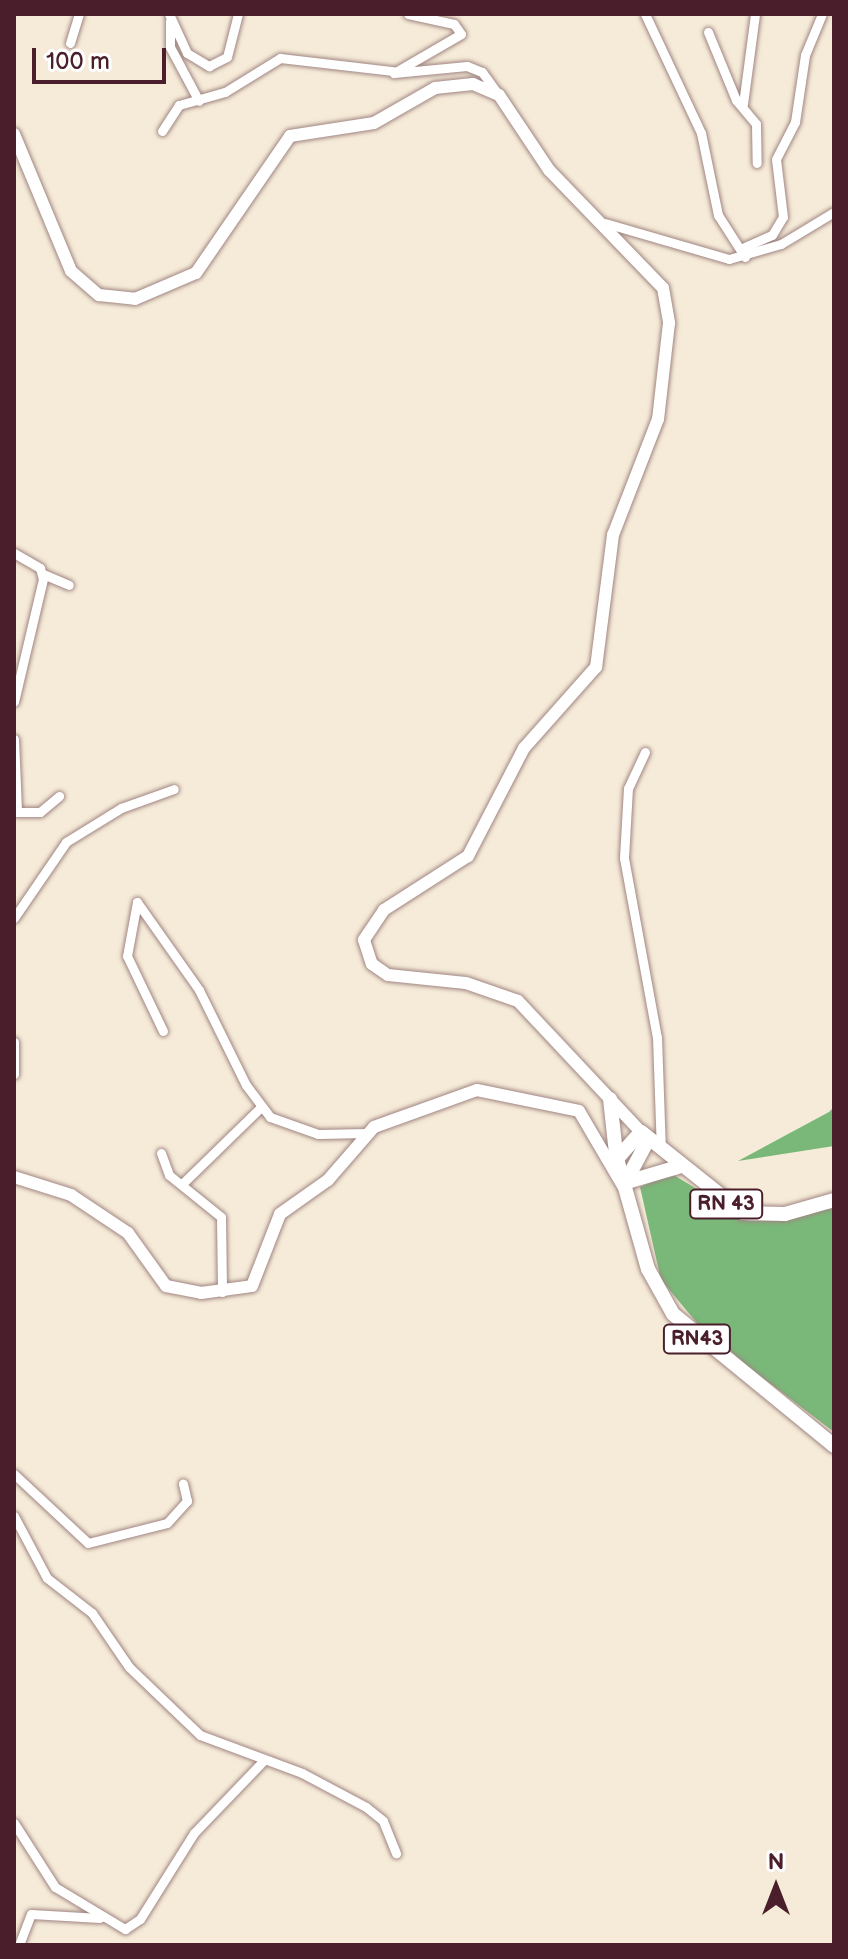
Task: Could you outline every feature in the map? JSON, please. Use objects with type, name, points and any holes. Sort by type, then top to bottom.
[{"type":"main road","points":[[14,134],[71,271],[99,295],[135,299],[196,273],[290,136],[374,123],[447,84],[473,84],[499,95],[549,170],[605,223],[663,288],[669,323],[651,449],[609,550],[596,667],[524,748],[468,856],[384,910],[364,940],[372,964],[388,975],[466,983],[518,1001],[644,1136]]},
{"type":"main road","points":[[17,1176],[65,1192],[128,1233],[166,1286],[222,1292],[252,1286],[280,1214],[328,1180],[366,1133],[477,1090],[498,1090],[585,1116],[625,1184]]},
{"type":"main road","points":[[610,1099],[618,1167],[625,1184]]},
{"type":"main road","points":[[618,1167],[622,1150],[644,1136]]},
{"type":"main road","points":[[625,1184],[644,1136]]},
{"type":"main road","name":"RN 43","points":[[644,1136],[661,1154],[743,1213],[785,1214],[834,1200]]},
{"type":"main road","points":[[625,1184],[678,1167]]},
{"type":"main road","name":"RN43","points":[[625,1184],[648,1269],[673,1314],[834,1446]]},
{"type":"street","points":[[70,43],[79,14]]},
{"type":"street","points":[[170,16],[187,53],[209,66],[227,57],[238,14]]},
{"type":"street","points":[[393,71],[461,34],[454,24],[408,14]]},
{"type":"street","points":[[645,14],[705,144],[718,215],[742,253]]},
{"type":"street","points":[[743,104],[755,14]]},
{"type":"street","points":[[742,253],[772,235],[783,217],[776,159],[795,122],[805,55],[822,14]]},
{"type":"street","points":[[170,16],[170,47],[199,101]]},
{"type":"street","points":[[708,32],[756,124],[757,163]]},
{"type":"street","points":[[162,131],[172,110],[199,101],[280,58],[393,71],[467,66],[482,72],[499,95]]},
{"type":"street","points":[[605,223],[702,254],[742,253],[834,212]]},
{"type":"street","points":[[14,553],[43,574],[69,585]]},
{"type":"street","points":[[14,702],[43,574]]},
{"type":"street","points":[[14,739],[17,812],[40,812],[59,796]]},
{"type":"street","points":[[645,752],[628,788],[624,858],[657,1037],[661,1154]]},
{"type":"street","points":[[14,918],[66,842],[121,808],[174,789]]},
{"type":"street","points":[[163,1031],[127,956],[137,902],[210,1008],[261,1107],[296,1129],[366,1133]]},
{"type":"street","points":[[14,1042],[14,1074]]},
{"type":"street","points":[[182,1184],[261,1107]]},
{"type":"street","points":[[161,1153],[169,1175],[221,1217],[222,1292]]},
{"type":"street","points":[[14,1474],[88,1543],[167,1523],[187,1501],[183,1483]]},
{"type":"street","points":[[14,1516],[33,1560],[92,1613],[129,1667],[200,1735],[302,1773],[376,1813],[396,1854]]},
{"type":"street","points":[[14,1823],[44,1876],[116,1929],[135,1925],[181,1850],[263,1761]]},
{"type":"street","points":[[19,1945],[31,1914],[100,1918]]},
{"type":"green space","points":[[834,1107],[834,1146],[738,1161],[829,1112]]},
{"type":"green space","points":[[672,1174],[750,1221],[834,1208],[834,1432],[708,1336],[661,1280],[640,1187]]}]
